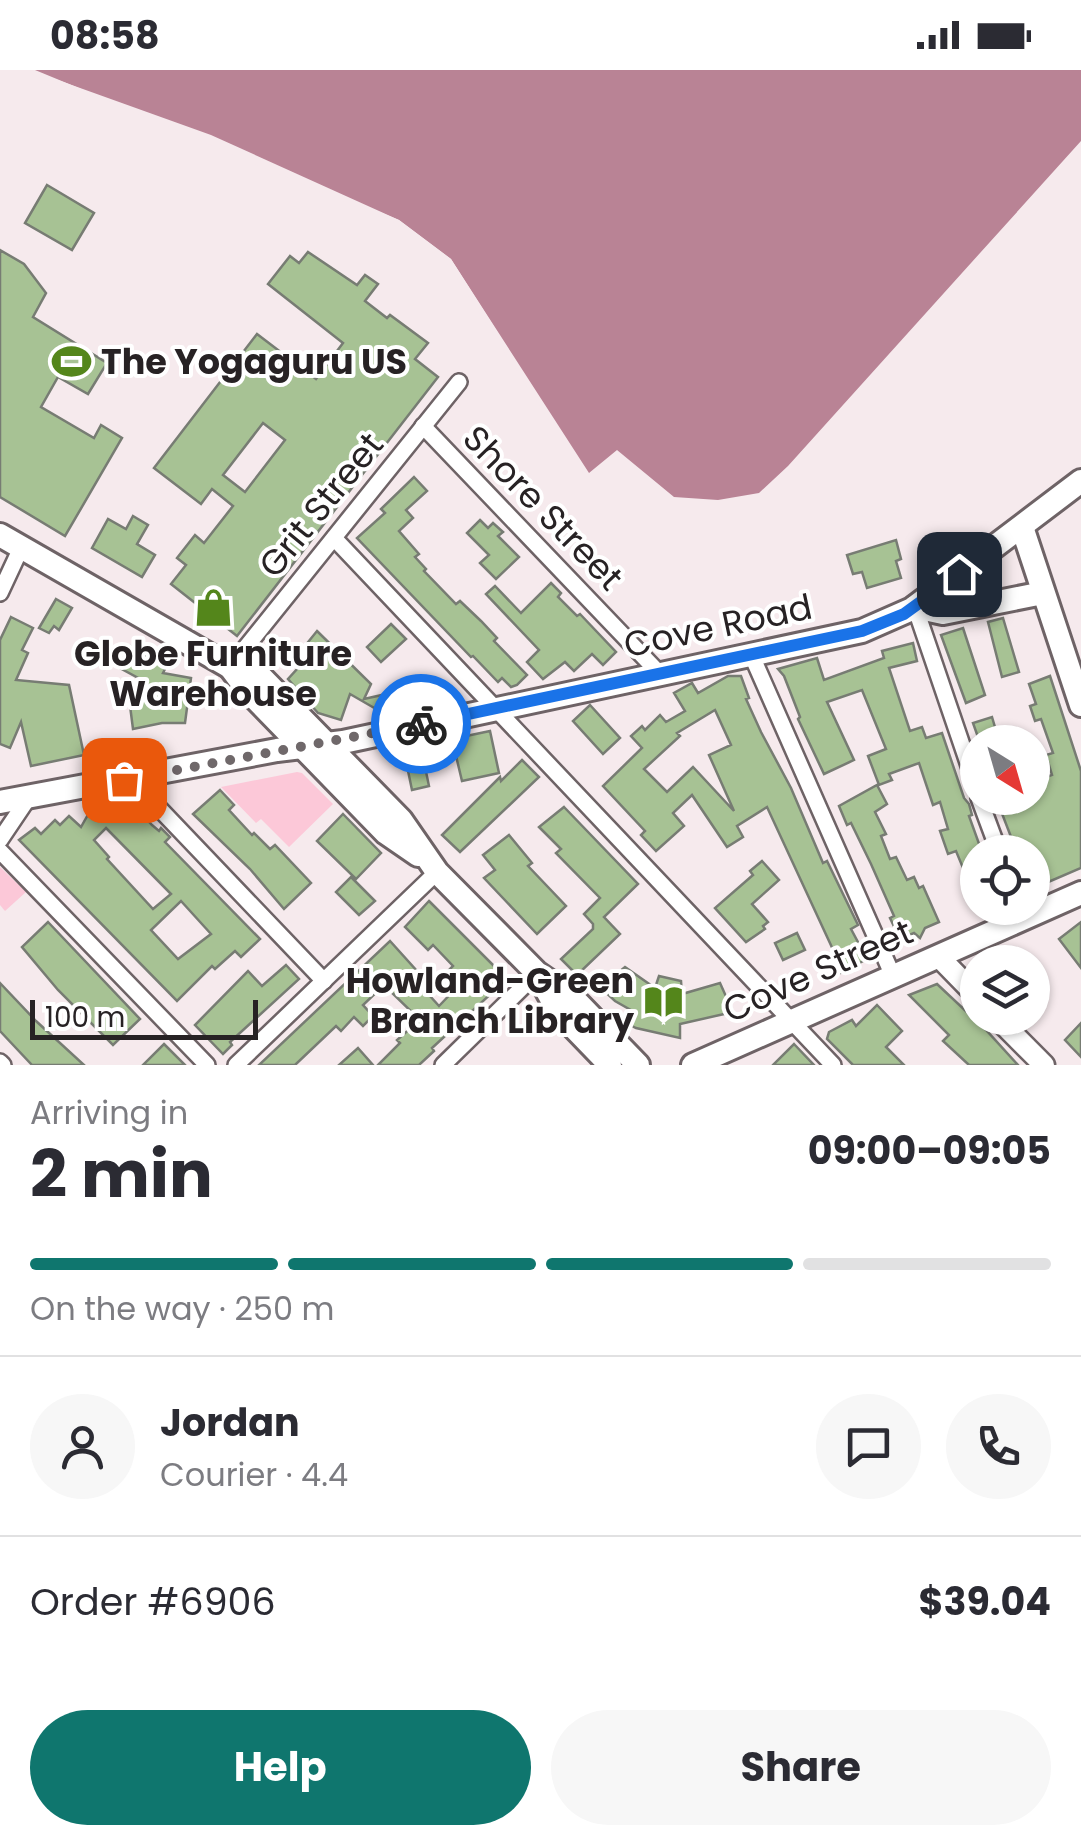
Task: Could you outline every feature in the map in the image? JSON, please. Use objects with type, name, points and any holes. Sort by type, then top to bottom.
[{"type":"main road","name":"Cove Road","points":[[0,802],[326,743],[862,631],[915,607],[1081,480]]},
{"type":"main road","points":[[1022,527],[1081,705]]},
{"type":"main road","points":[[0,535],[230,667],[260,676],[401,820],[432,866]]},
{"type":"main road","points":[[915,607],[944,613],[1043,592]]},
{"type":"main road","points":[[230,667],[248,692],[386,834],[432,866],[537,972],[572,998],[638,1065]]},
{"type":"main road","name":"Cove Street","points":[[1050,904],[1081,893]]},
{"type":"main road","name":"Cove Street","points":[[693,1065],[938,957],[1000,925]]},
{"type":"main road","points":[[537,972],[558,1011],[610,1065]]},
{"type":"street","name":"Grit Street","points":[[230,667],[459,382]]},
{"type":"street","name":"Shore Street","points":[[424,426],[660,674]]},
{"type":"street","points":[[334,538],[834,1065]]},
{"type":"street","points":[[0,593],[22,548]]},
{"type":"street","points":[[915,607],[960,741]]},
{"type":"street","points":[[750,654],[893,976]]},
{"type":"street","points":[[143,777],[155,804],[324,980]]},
{"type":"street","points":[[0,840],[29,797]]},
{"type":"street","points":[[0,852],[207,1065]]},
{"type":"street","points":[[236,1065],[324,980],[432,866]]},
{"type":"street","points":[[938,957],[960,979]]},
{"type":"street","points":[[443,1065],[537,972]]},
{"type":"street","points":[[1014,1035],[1044,1065]]},
{"type":"shaded area","points":[[35,70],[1081,70],[1081,141],[788,466],[759,493],[718,500],[674,497],[617,450],[589,473],[451,259],[399,220]]},
{"type":"shaded area","points":[[297,772],[333,804],[289,847],[261,819],[256,823],[221,787]]},
{"type":"shaded area","points":[[0,867],[26,892],[5,911],[0,905]]},
{"type":"pier","points":[[30,70],[211,135],[399,220],[451,259],[590,478],[585,476],[447,263],[396,224],[103,99],[33,75]]},
{"type":"building","points":[[47,185],[94,213],[72,250],[25,223]]},
{"type":"building","points":[[0,250],[24,264],[46,293],[33,317],[107,363],[88,394],[58,377],[41,407],[94,438],[101,425],[122,438],[65,536],[0,497]]},
{"type":"building","points":[[308,252],[357,285],[365,275],[378,284],[365,301],[428,343],[415,359],[438,377],[237,636],[171,584],[186,565],[177,558],[195,535],[204,543],[233,506],[212,489],[201,504],[154,468],[257,334],[316,379],[343,343],[268,284],[290,256],[299,263]],"holes":[[[263,423],[285,440],[245,492],[223,475]]]},
{"type":"building","points":[[414,477],[427,491],[406,510],[413,518],[399,531],[419,554],[415,557],[424,571],[456,604],[460,601],[481,621],[497,638],[494,641],[527,675],[517,685],[511,687],[502,678],[498,682],[357,538],[385,513],[381,509]]},
{"type":"building","points":[[133,516],[148,525],[137,544],[155,555],[142,577],[92,548],[108,519],[126,529]]},
{"type":"building","points":[[480,520],[488,528],[493,523],[503,532],[498,536],[519,557],[496,579],[480,563],[489,555],[467,533]]},
{"type":"building","points":[[896,540],[901,578],[867,588],[862,572],[853,574],[847,555]]},
{"type":"building","points":[[551,583],[561,593],[558,597],[616,652],[603,665],[592,654],[574,671],[565,662],[543,679],[527,662],[539,650],[486,594],[495,586],[521,613]]},
{"type":"building","points":[[56,599],[72,608],[59,630],[54,626],[49,633],[39,628]]},
{"type":"building","points":[[11,617],[33,628],[22,650],[28,653],[16,680],[69,685],[84,755],[31,766],[21,722],[10,748],[0,744],[0,640]]},
{"type":"building","points":[[1003,618],[1019,672],[1002,677],[988,622]]},
{"type":"building","points":[[391,624],[406,639],[381,662],[367,647]]},
{"type":"building","points":[[963,628],[985,695],[966,703],[941,635]]},
{"type":"building","points":[[317,631],[371,684],[364,699],[382,695],[396,710],[377,714],[376,709],[350,694],[341,720],[318,713],[288,679],[307,658],[300,652]]},
{"type":"building","points":[[913,643],[917,661],[889,668],[910,731],[922,727],[926,738],[942,733],[960,786],[960,815],[972,815],[969,816],[976,835],[960,835],[960,861],[956,851],[948,854],[940,831],[948,829],[940,802],[933,805],[919,763],[889,774],[892,780],[879,785],[868,756],[886,749],[862,690],[827,702],[854,760],[824,774],[778,669],[817,658],[824,680],[884,658],[882,651]]},
{"type":"building","points":[[130,646],[166,667],[163,673],[191,678],[185,723],[133,729],[129,698],[140,679],[118,667]]},
{"type":"building","points":[[728,676],[741,676],[749,698],[746,699],[761,732],[791,788],[823,863],[827,861],[858,925],[851,929],[867,959],[840,973],[831,956],[835,954],[767,807],[737,826],[743,837],[727,847],[692,795],[673,813],[684,826],[656,851],[641,835],[645,831],[603,786],[642,748],[631,736],[642,726],[645,730],[660,715],[666,722],[685,711],[674,693],[692,683],[698,693]],"holes":[[[715,710],[731,745],[709,755],[734,811],[693,767],[667,792],[644,769],[680,736],[677,733]]]},
{"type":"building","points":[[1050,676],[1081,771],[1081,868],[1050,881],[1050,835],[1010,835],[1003,815],[1050,815],[1050,725],[1043,725],[1041,719],[1035,721],[1030,706],[1036,704],[1029,684]]},
{"type":"building","points":[[590,705],[620,738],[603,754],[573,721]]},
{"type":"building","points":[[992,717],[994,725],[974,725]]},
{"type":"building","points":[[490,731],[499,773],[462,781],[452,739]]},
{"type":"building","points":[[522,760],[539,777],[460,852],[442,835]]},
{"type":"building","points":[[424,762],[429,786],[412,790],[407,766]]},
{"type":"building","points":[[877,785],[887,804],[875,812],[886,834],[881,836],[890,859],[896,857],[907,880],[914,877],[919,888],[923,886],[939,922],[925,928],[920,938],[914,933],[900,939],[871,864],[839,806]]},
{"type":"building","points":[[220,790],[234,805],[229,810],[252,835],[270,849],[275,845],[311,883],[284,909],[250,869],[193,814]]},
{"type":"building","points":[[131,802],[152,825],[170,837],[165,842],[260,939],[241,957],[235,951],[215,969],[212,966],[177,1001],[19,840],[35,828],[41,834],[55,820],[60,825],[69,816],[81,827],[90,811]],"holes":[[[106,828],[171,894],[153,909],[94,840]],[[181,901],[211,934],[178,959],[151,930]]]},
{"type":"building","points":[[564,807],[638,884],[604,917],[620,934],[577,975],[561,959],[593,929],[584,914],[600,898],[556,853],[561,849],[539,827]]},
{"type":"building","points":[[343,814],[381,853],[356,879],[317,841]]},
{"type":"building","points":[[509,835],[532,863],[528,866],[566,906],[537,934],[484,878],[495,870],[483,855]]},
{"type":"building","points":[[762,861],[779,880],[752,904],[768,922],[763,926],[765,929],[746,942],[715,908],[753,875],[750,871]]},
{"type":"building","points":[[351,877],[375,901],[359,915],[336,892]]},
{"type":"building","points":[[429,901],[507,979],[432,1048],[434,1051],[419,1065],[378,1065],[400,1043],[397,1040],[420,1020],[384,985],[363,1005],[373,1016],[363,1026],[354,1017],[341,1031],[336,1026],[295,1065],[259,1065],[390,941],[426,981],[421,986],[439,1006],[459,985],[447,972],[453,966],[433,945],[428,950],[405,927]]},
{"type":"building","points":[[48,922],[140,1019],[113,1045],[22,947]]},
{"type":"building","points":[[1081,922],[1081,968],[1059,939]]},
{"type":"building","points":[[797,933],[805,950],[783,960],[775,943]]},
{"type":"building","points":[[286,965],[299,979],[230,1042],[232,1045],[223,1054],[195,1025],[248,971],[262,986]]},
{"type":"building","points":[[625,967],[655,988],[659,976],[681,981],[682,994],[720,983],[733,1012],[680,1024],[680,1038],[636,1028],[630,1025],[636,1013],[600,987]]},
{"type":"building","points":[[0,983],[84,1065],[32,1065],[0,1031]]},
{"type":"building","points":[[937,984],[960,1006],[960,1035],[991,1035],[1018,1065],[969,1065],[943,1041],[949,1035],[909,995]]},
{"type":"building","points":[[877,1005],[902,1031],[886,1047],[904,1065],[853,1065],[827,1039],[829,1032],[852,1020],[856,1026]]},
{"type":"building","points":[[1081,1023],[1081,1057],[1065,1040]]},
{"type":"building","points":[[164,1044],[185,1065],[143,1065]]},
{"type":"building","points":[[794,1044],[814,1065],[773,1065]]},
{"type":"building","points":[[358,1048],[373,1065],[339,1065]]},
{"type":"way so far","points":[[124,780],[342,742],[421,724]]},
{"type":"place","name":"The Yogaguru US","points":[[71,362]]},
{"type":"place","name":"Globe Furniture Warehouse","points":[[213,607]]},
{"type":"place","name":"Howland-Green Branch Library","points":[[664,1001]]},
{"type":"route","points":[[421,724],[862,631],[904,614],[959,574]]}]
